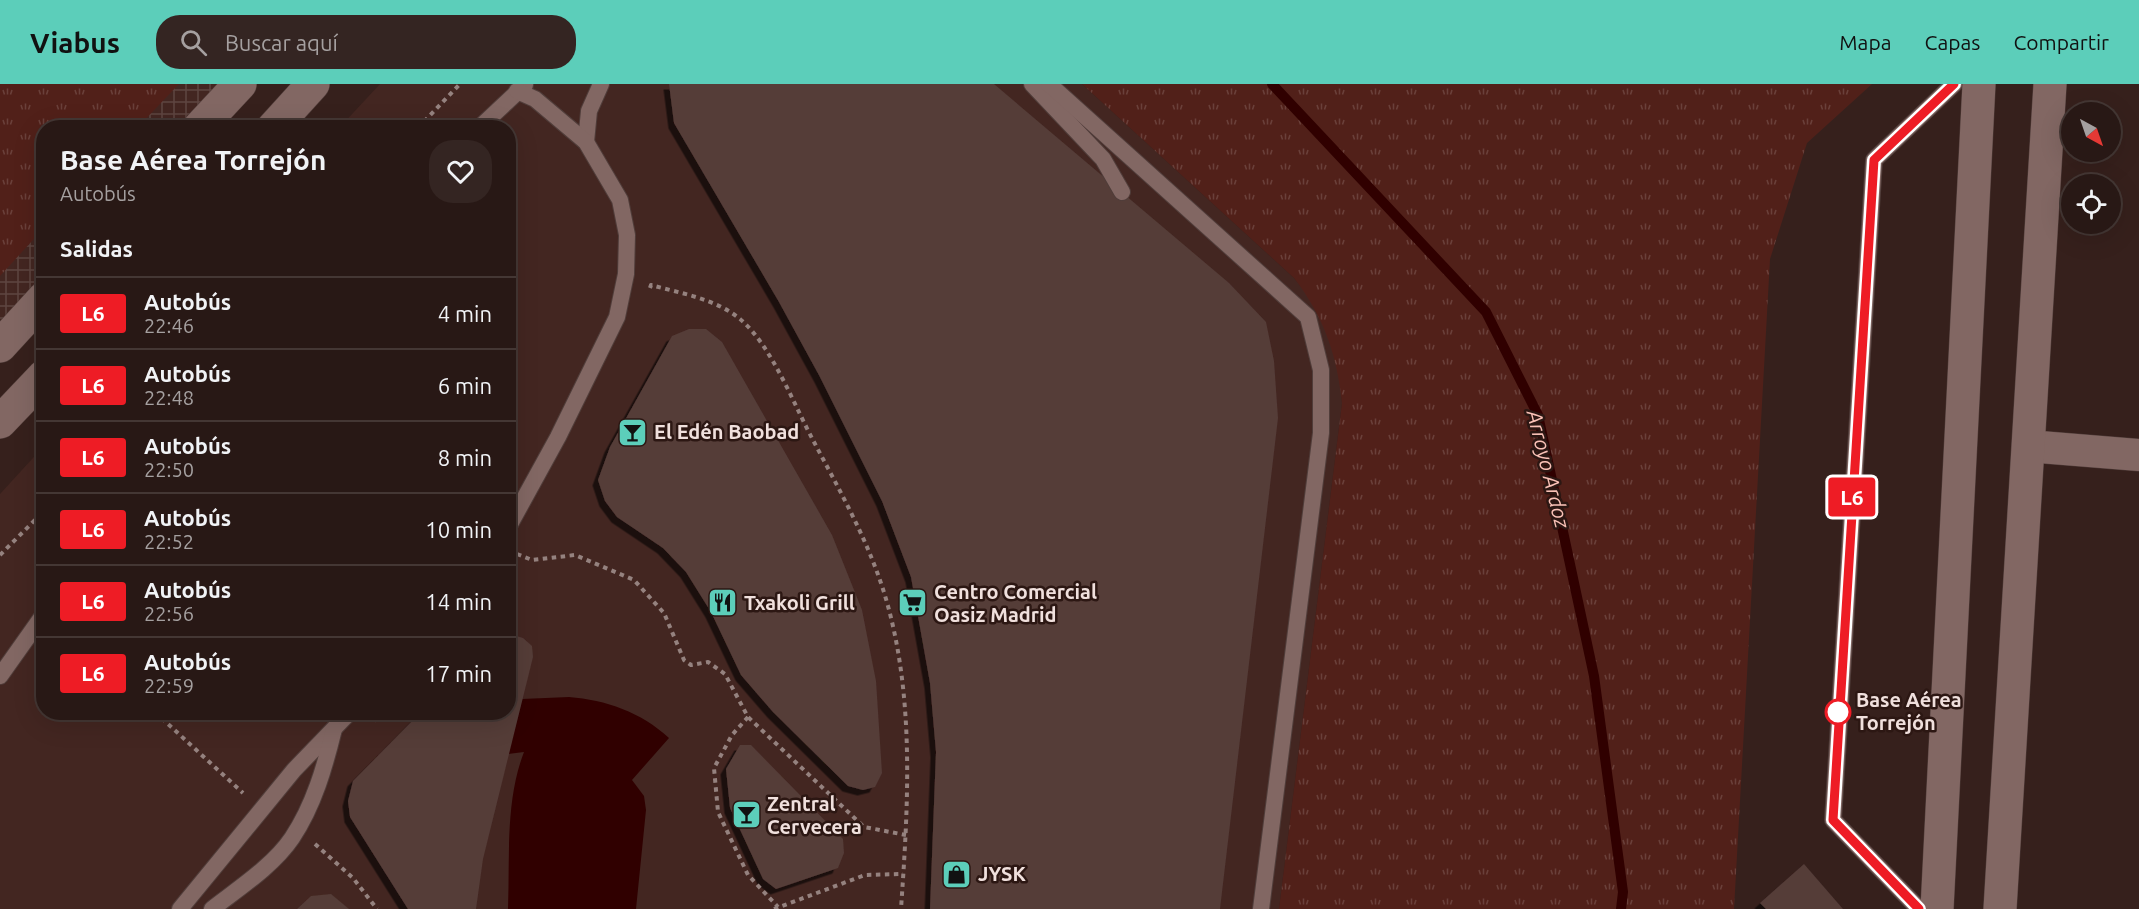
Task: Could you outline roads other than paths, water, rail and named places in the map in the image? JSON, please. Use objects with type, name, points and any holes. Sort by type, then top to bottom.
[{"type":"street","points":[[206,120],[240,84]]},
{"type":"street","points":[[280,120],[313,84]]},
{"type":"street","points":[[1937,909],[1979,84]]},
{"type":"street","points":[[2001,909],[2050,84]]},
{"type":"street","points":[[0,346],[36,307]]},
{"type":"street","points":[[0,422],[36,384]]},
{"type":"street","points":[[2028,446],[2139,455]]},
{"type":"lane","points":[[586,142],[588,111],[601,84]]},
{"type":"lane","points":[[1032,84],[1103,159],[1122,192]]},
{"type":"lane","points":[[1049,84],[1308,317],[1321,370],[1321,434],[1261,909]]},
{"type":"lane","points":[[1919,909],[1833,820],[1874,160],[1954,84]]},
{"type":"lane","points":[[487,120],[521,88],[535,99],[586,142],[620,200],[627,234],[626,274],[617,317],[558,437],[516,513]]},
{"type":"lane","points":[[0,676],[7,653],[36,622]]},
{"type":"lane","points":[[180,909],[261,809],[342,720]]},
{"type":"lane","points":[[212,909],[257,874],[291,839],[310,805],[334,729]]},
{"type":"waterway","name":"Arroyo Ardoz","points":[[1272,84],[1486,312],[1538,415],[1594,676],[1623,892],[1621,909]]},
{"type":"place","name":"El Edén Baobad","points":[[633,432]]},
{"type":"place","name":"Txakoli Grill","points":[[723,603]]},
{"type":"place","name":"Centro Comercial Oasiz Madrid","points":[[913,603]]},
{"type":"place","name":"Base Aérea Torrejón","points":[[1838,712]]},
{"type":"place","name":"Zentral Cervecera","points":[[746,815]]},
{"type":"place","name":"JYSK","points":[[957,874]]}]
